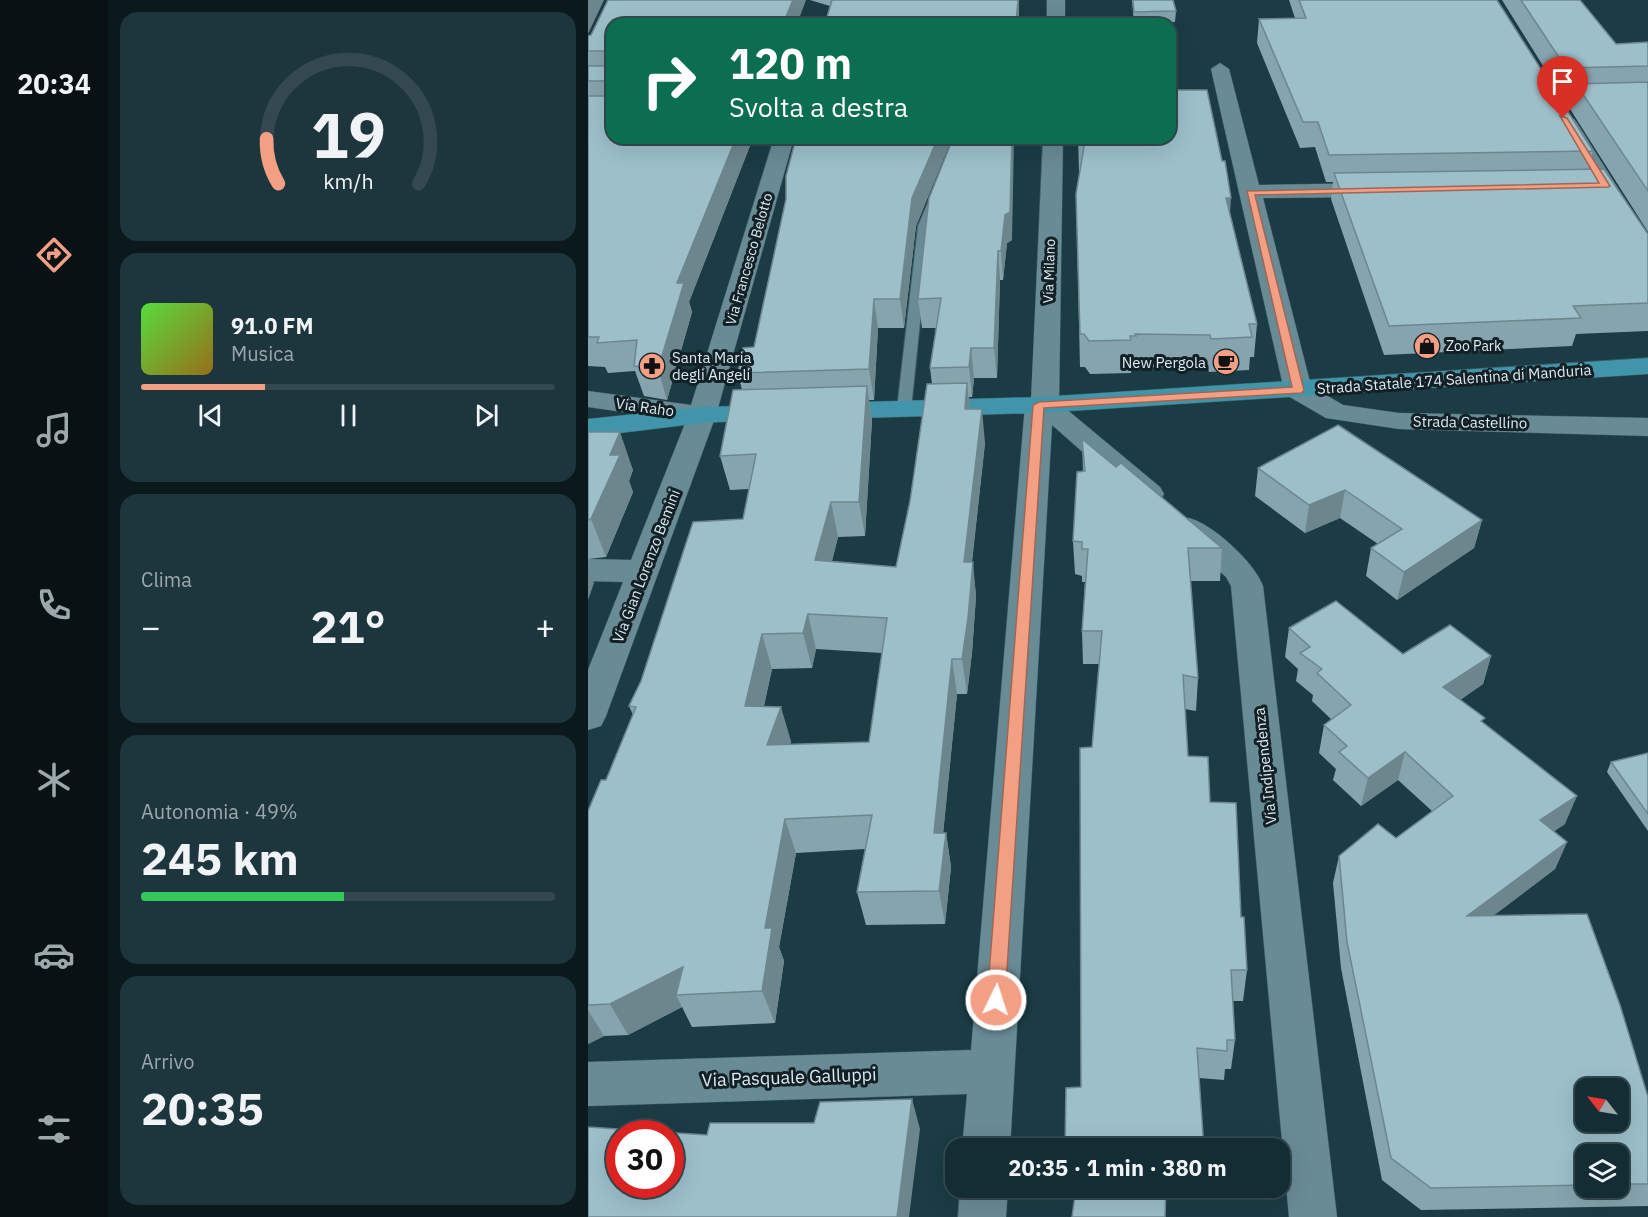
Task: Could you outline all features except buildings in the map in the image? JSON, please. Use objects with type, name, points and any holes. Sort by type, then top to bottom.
[{"type":"main road","name":"Strada Statale 174 Salentina di Manduria","points":[[588,428],[702,415],[1042,405],[1648,366]]},
{"type":"street","points":[[1056,0],[1056,18]]},
{"type":"street","points":[[1220,69],[1298,390]]},
{"type":"street","points":[[1540,81],[1648,255]]},
{"type":"street","points":[[1553,101],[1648,99]]},
{"type":"street","name":"Via Francesco Belotto","points":[[702,415],[782,144]]},
{"type":"street","name":"Via Milano","points":[[987,1138],[1042,405],[1053,144]]},
{"type":"street","points":[[1581,186],[1605,186]]},
{"type":"street","points":[[1250,192],[1404,189]]},
{"type":"street","name":"Strada Castellino","points":[[1298,390],[1336,412],[1400,421],[1648,427]]},
{"type":"street","name":"Via Raho","points":[[588,399],[702,415]]},
{"type":"street","name":"Via Indipendenza","points":[[1042,405],[1244,577],[1313,1217]]},
{"type":"street","name":"Via Gian Lorenzo Bemini","points":[[588,716],[702,415]]},
{"type":"street","points":[[588,570],[644,571]]},
{"type":"street","name":"Via Pasquale Galluppi","points":[[588,1084],[991,1071]]},
{"type":"street","points":[[982,1217],[983,1198]]},
{"type":"lane","points":[[904,409],[924,226],[941,182]]},
{"type":"place","name":"Zoo Park","points":[[1427,346]]},
{"type":"place","name":"New Pergola","points":[[1226,362]]},
{"type":"place","name":"Santa Maria degli Angeli","points":[[652,366]]},
{"type":"route","points":[[996,1000],[1039,405],[1298,390],[1250,192],[1605,186],[1563,118]]}]
